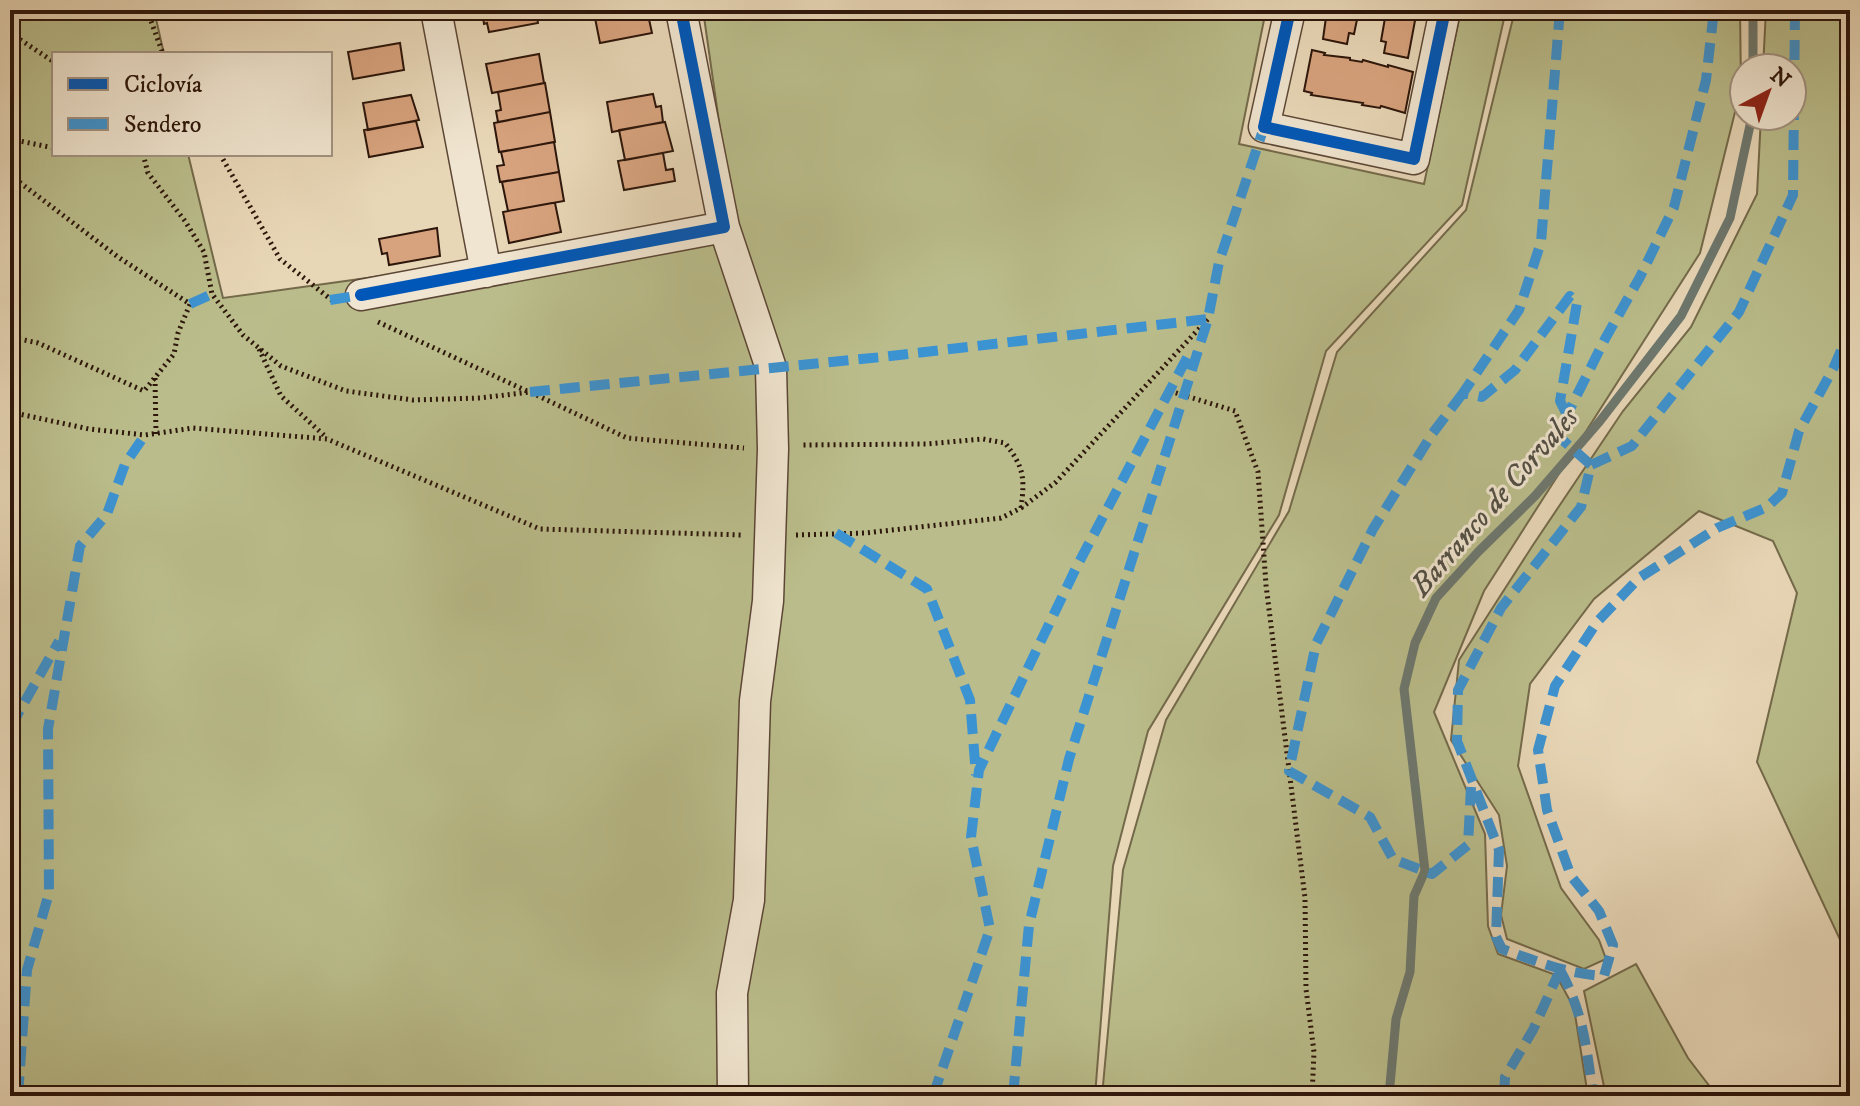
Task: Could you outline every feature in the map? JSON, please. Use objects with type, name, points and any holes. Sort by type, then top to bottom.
[{"type":"street","points":[[436,10],[486,272]]},
{"type":"street","points":[[681,10],[724,227],[771,368],[773,449],[768,601],[755,701],[749,900],[732,993],[733,1096]]},
{"type":"street","points":[[1290,10],[1264,127],[1414,159],[1445,10]]},
{"type":"street","points":[[361,295],[724,227]]},
{"type":"path","points":[[147,10],[162,52]]},
{"type":"path","points":[[10,33],[52,61]]},
{"type":"path","points":[[10,139],[52,148]]},
{"type":"path","points":[[144,156],[148,173],[185,221],[204,252],[212,294],[243,335],[281,366],[346,391],[413,400],[480,398],[530,392],[627,438],[713,447],[773,449],[801,445],[926,444],[983,439],[1005,443],[1019,460],[1024,482],[1021,508]]},
{"type":"path","points":[[10,175],[118,257],[190,304],[178,333],[174,354],[144,391],[38,343],[10,337]]},
{"type":"path","points":[[10,412],[89,429],[156,434],[193,428],[327,439],[540,529],[771,535],[865,533],[1001,518],[1021,508],[1056,482],[1208,319]]},
{"type":"path","points":[[258,347],[281,396],[327,439]]},
{"type":"path","points":[[155,377],[156,434]]},
{"type":"path","points":[[1170,391],[1235,411],[1258,472],[1266,585],[1305,898],[1306,989],[1314,1052],[1312,1096]]},
{"type":"green space","points":[[10,10],[154,10],[164,52],[52,52],[52,156],[188,156],[223,298],[734,227],[703,10],[1266,10],[1239,144],[1424,184],[1461,10],[1506,10],[1462,205],[1326,351],[1279,515],[1148,731],[1113,866],[1095,1096],[10,1096]]},
{"type":"green space","points":[[1515,10],[1740,10],[1741,52],[1728,52],[1730,132],[1700,253],[1484,591],[1434,712],[1485,834],[1488,926],[1498,954],[1556,975],[1574,1008],[1588,1096],[1102,1096],[1123,870],[1166,720],[1289,511],[1337,352],[1466,210]]},
{"type":"green space","points":[[1766,10],[1850,10],[1850,961],[1757,762],[1797,593],[1773,541],[1699,511],[1594,599],[1530,684],[1518,766],[1561,888],[1599,940],[1606,959],[1584,969],[1507,939],[1501,915],[1507,866],[1499,815],[1451,740],[1459,660],[1623,411],[1691,327],[1757,194],[1760,132],[1808,132],[1808,52],[1764,52]]},
{"type":"green space","points":[[1636,964],[1688,1058],[1717,1096],[1606,1096],[1584,991]]},
{"type":"building","points":[[482,10],[536,10],[538,23],[489,32]]},
{"type":"building","points":[[647,10],[652,33],[600,43],[594,13]]},
{"type":"building","points":[[1327,10],[1359,10],[1354,34],[1349,33],[1347,44],[1323,39]]},
{"type":"building","points":[[1392,10],[1417,10],[1408,58],[1384,53],[1386,42],[1381,41],[1385,18],[1391,19]]},
{"type":"building","points":[[400,43],[404,70],[353,79],[348,52]]},
{"type":"building","points":[[1312,50],[1413,72],[1405,113],[1311,95],[1304,91]]},
{"type":"building","points":[[539,54],[544,83],[492,93],[486,64]]},
{"type":"building","points":[[545,83],[550,112],[498,122],[496,111],[501,110],[498,92]]},
{"type":"building","points":[[653,94],[656,107],[661,106],[663,122],[612,132],[607,102]]},
{"type":"building","points":[[411,95],[419,120],[368,130],[363,103]]},
{"type":"building","points":[[550,112],[555,142],[499,152],[494,123]]},
{"type":"building","points":[[416,121],[423,147],[369,157],[364,130]]},
{"type":"building","points":[[665,122],[673,151],[625,160],[619,130]]},
{"type":"building","points":[[554,142],[559,172],[500,182],[497,166],[504,165],[501,152]]},
{"type":"building","points":[[663,153],[666,170],[673,169],[675,181],[624,190],[618,161]]},
{"type":"building","points":[[559,172],[564,201],[508,211],[502,182]]},
{"type":"building","points":[[555,203],[561,232],[509,243],[503,212]]},
{"type":"building","points":[[437,228],[440,256],[389,265],[387,253],[382,254],[379,239]]},
{"type":"waterway","name":"Barranco de Corvales","points":[[1753,10],[1753,52]]},
{"type":"waterway","name":"Barranco de Corvales","points":[[1389,1096],[1396,1019],[1410,972],[1414,896],[1425,871],[1404,689],[1415,643],[1436,598],[1535,496],[1600,421],[1681,316],[1730,218],[1749,132]]},
{"type":"marked path","points":[[1560,10],[1541,242],[1519,310],[1463,393],[1482,397],[1515,370],[1570,296],[1577,303],[1560,401],[1568,417]]},
{"type":"marked path","points":[[1591,465],[1557,435],[1674,207],[1706,80],[1714,10]]},
{"type":"marked path","points":[[1795,10],[1793,195],[1739,312],[1632,446],[1591,465],[1581,507],[1501,608],[1458,690],[1457,741],[1499,850],[1496,937],[1502,949],[1564,970],[1604,976],[1613,945],[1599,911],[1571,876],[1547,810],[1538,750],[1555,686],[1597,622],[1639,578],[1717,528],[1767,507],[1782,493],[1799,431],[1833,369],[1850,330]]},
{"type":"marked path","points":[[1013,1096],[1029,925],[1069,759],[1208,319],[1219,262],[1264,127]]},
{"type":"marked path","points":[[190,304],[212,294]]},
{"type":"marked path","points":[[330,300],[361,295]]},
{"type":"marked path","points":[[530,392],[882,357],[1208,319]]},
{"type":"marked path","points":[[933,1096],[990,929],[971,837],[979,770],[1076,568],[1189,354]]},
{"type":"marked path","points":[[1463,393],[1432,434],[1373,529],[1316,644],[1289,771],[1370,817],[1393,859],[1432,874],[1468,845],[1471,787]]},
{"type":"marked path","points":[[18,1096],[27,970],[49,893],[48,729],[80,546],[107,514],[125,464],[145,435]]},
{"type":"marked path","points":[[836,533],[927,589],[970,700],[976,775]]},
{"type":"marked path","points":[[10,728],[59,641]]},
{"type":"marked path","points":[[1560,970],[1579,1016],[1593,1096]]},
{"type":"marked path","points":[[1504,1096],[1505,1077],[1533,1030],[1560,970]]},
{"type":"cycle path","points":[[361,295],[724,227],[681,10]]},
{"type":"cycle path","points":[[1290,10],[1264,127],[1414,159],[1445,10]]}]
